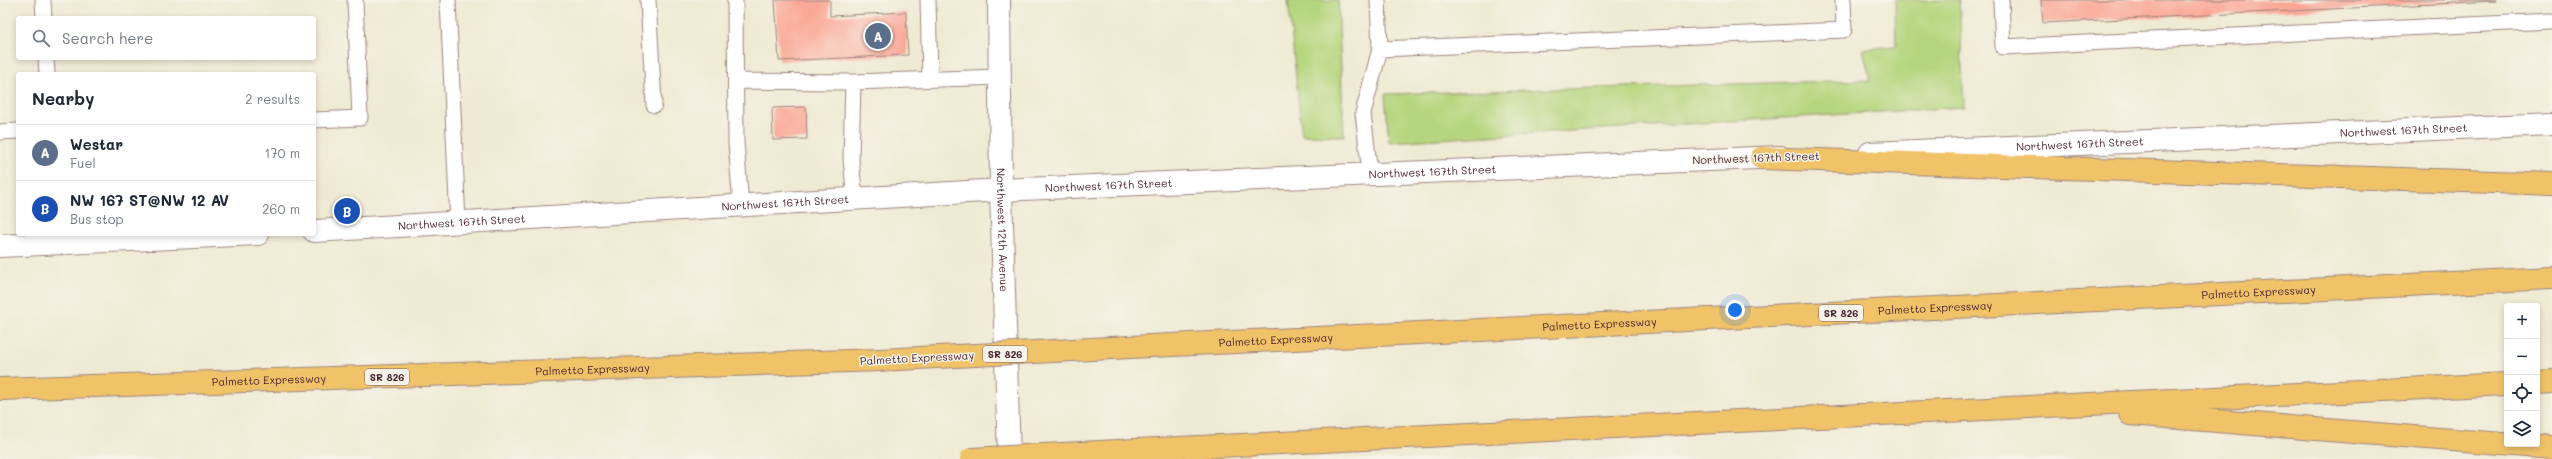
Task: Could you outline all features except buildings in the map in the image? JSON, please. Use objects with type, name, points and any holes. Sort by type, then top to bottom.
[{"type":"highway","points":[[1761,158],[2552,184]]},
{"type":"highway","name":"Palmetto Expressway","points":[[0,389],[880,360],[2552,278]]},
{"type":"highway","points":[[2540,383],[2552,382]]},
{"type":"highway","points":[[971,459],[2504,384]]},
{"type":"highway","points":[[2039,407],[2552,448]]},
{"type":"street","name":"Northwest 12th Avenue","points":[[1000,0],[1001,190],[1009,459]]},
{"type":"street","name":"Northwest 167th Street","points":[[316,231],[458,224],[1001,190],[2552,124]]},
{"type":"street","points":[[0,246],[215,236]]},
{"type":"lane","points":[[43,0],[44,16]]},
{"type":"lane","points":[[316,120],[360,118],[355,0]]},
{"type":"lane","points":[[448,0],[458,224]]},
{"type":"lane","points":[[648,0],[654,105]]},
{"type":"lane","points":[[735,0],[736,142],[741,206]]},
{"type":"lane","points":[[928,0],[930,79]]},
{"type":"lane","points":[[1370,174],[1363,113],[1380,48],[1378,0]]},
{"type":"lane","points":[[1380,48],[1844,30],[1843,0]]},
{"type":"lane","points":[[2001,0],[2003,47],[2552,21]]},
{"type":"lane","points":[[46,60],[47,72]]},
{"type":"lane","points":[[736,81],[853,82],[1000,77]]},
{"type":"lane","points":[[853,82],[852,159],[855,200]]},
{"type":"lane","points":[[0,132],[16,131]]},
{"type":"green space","points":[[1288,0],[1338,0],[1344,136],[1302,135]]},
{"type":"green space","points":[[1895,0],[1959,0],[1964,107],[1389,142],[1385,94],[1870,80],[1863,49],[1896,46]]},
{"type":"place","name":"Westar","points":[[878,36]]},
{"type":"place","name":"NW 167 ST@NW 12 AV","points":[[347,211]]}]
